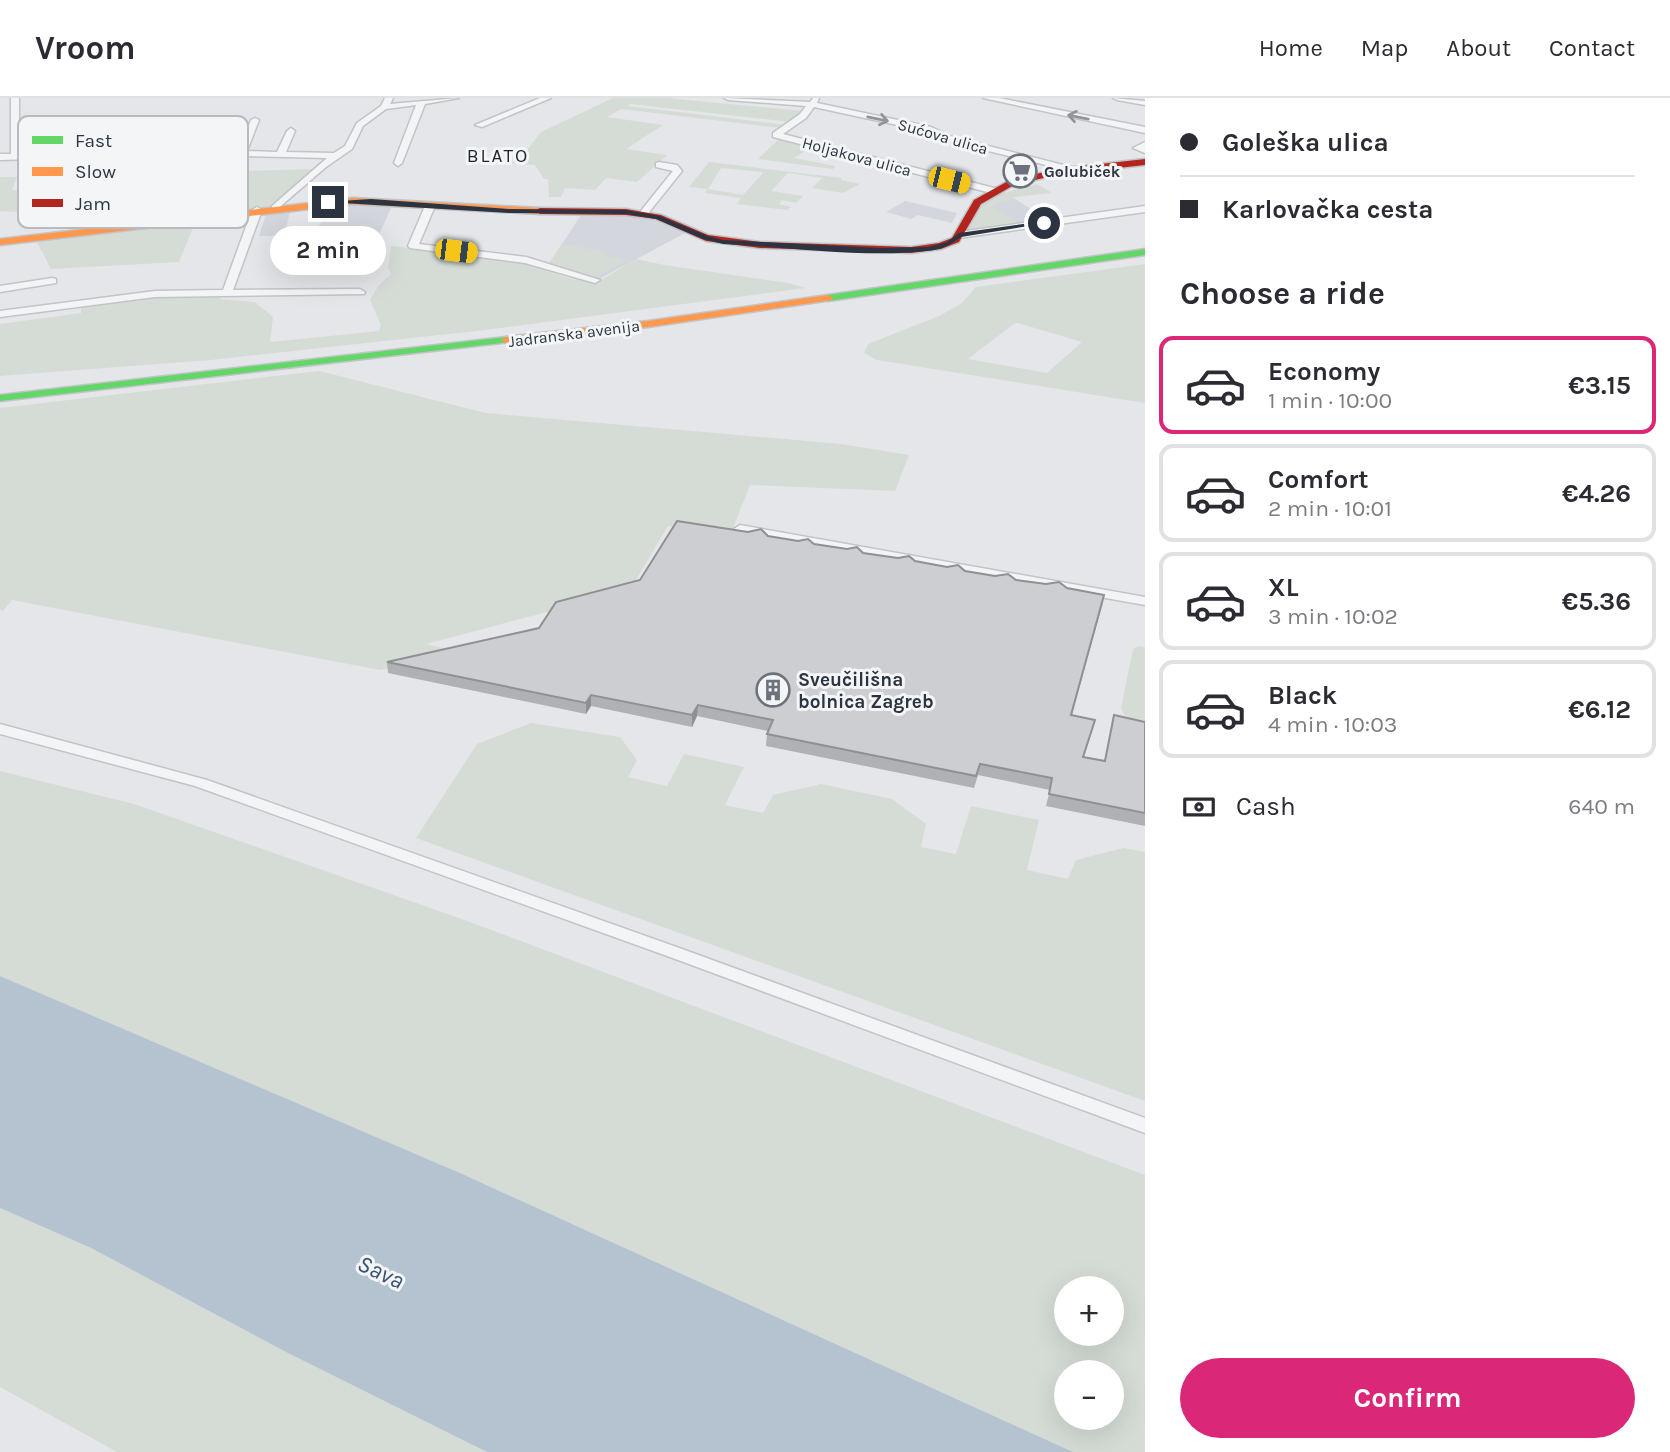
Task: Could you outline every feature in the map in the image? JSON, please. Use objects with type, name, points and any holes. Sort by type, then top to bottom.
[{"type":"main road","points":[[248,211],[352,201],[643,214],[666,220],[706,238],[761,245],[911,250],[941,246],[959,235],[972,208],[995,191],[1029,179],[1075,169],[1145,162]]},
{"type":"main road","points":[[0,242],[112,228]]},
{"type":"main road","name":"Jadranska avenija","points":[[0,389],[620,319],[1145,244]]},
{"type":"main road","name":"Jadranska avenija","points":[[0,398],[648,324],[1145,252]]},
{"type":"street","points":[[0,157],[15,158],[15,98]]},
{"type":"street","points":[[275,208],[335,156],[349,148],[360,125],[384,107],[389,98]]},
{"type":"street","points":[[384,107],[455,98]]},
{"type":"street","points":[[480,125],[547,98]]},
{"type":"street","name":"Sućova ulica","points":[[728,98],[815,100],[928,129],[950,139],[1075,169]]},
{"type":"street","points":[[987,98],[1145,130]]},
{"type":"street","points":[[1117,98],[1145,103]]},
{"type":"street","name":"Holjakova ulica","points":[[815,100],[803,116],[776,135],[995,191]]},
{"type":"street","points":[[398,163],[421,104]]},
{"type":"street","points":[[248,138],[255,120]]},
{"type":"street","points":[[281,153],[291,131]]},
{"type":"street","points":[[1145,145],[1137,148],[1145,150]]},
{"type":"street","points":[[248,153],[335,156]]},
{"type":"street","points":[[643,214],[678,170],[659,165]]},
{"type":"street","points":[[430,206],[413,246],[526,260],[595,280]]},
{"type":"street","points":[[959,235],[1145,209]]},
{"type":"street","points":[[227,294],[257,210]]},
{"type":"street","points":[[0,289],[52,281]]},
{"type":"street","points":[[0,314],[155,294],[360,292]]},
{"type":"street","points":[[740,528],[1145,601]]},
{"type":"street","points":[[0,729],[201,783],[676,953],[1145,1126]]},
{"type":"shaded area","points":[[613,98],[667,98],[804,111],[791,122],[630,104],[628,106],[787,125],[782,128],[621,109],[607,117],[663,125],[626,149],[667,155],[637,182],[606,178],[595,190],[565,188],[561,197],[549,197],[548,179],[544,179],[535,165],[511,163],[522,157],[541,132]]},
{"type":"shaded area","points":[[780,138],[814,145],[794,158],[835,166],[833,169],[758,159]]},
{"type":"shaded area","points":[[709,162],[842,178],[841,180],[860,184],[843,193],[812,188],[822,178],[788,173],[771,191],[803,196],[796,203],[782,200],[779,204],[791,207],[787,210],[737,204],[741,198],[705,193],[707,189],[689,187]],"holes":[[[721,168],[762,172],[743,195],[708,189]]]},
{"type":"shaded area","points":[[313,169],[273,206],[248,209],[248,171]]},
{"type":"shaded area","points":[[0,177],[17,177],[12,190],[18,191],[18,212],[0,211]]},
{"type":"shaded area","points":[[1037,184],[1052,193],[1014,197],[1016,200],[997,203],[992,207],[1020,224],[969,230],[981,208],[997,196]]},
{"type":"shaded area","points":[[1002,191],[1048,220],[967,230],[979,206]]},
{"type":"shaded area","points":[[905,201],[957,213],[952,223],[918,215],[911,219],[886,212]]},
{"type":"shaded area","points":[[393,204],[374,245],[309,243],[331,205]]},
{"type":"shaded area","points":[[291,208],[284,236],[259,236],[267,211]]},
{"type":"shaded area","points":[[583,212],[645,216],[687,232],[599,279],[548,265]]},
{"type":"shaded area","points":[[132,228],[193,228],[179,262],[51,269],[36,240]]},
{"type":"shaded area","points":[[562,244],[606,252],[602,255],[627,260],[594,278],[548,265]]},
{"type":"shaded area","points":[[391,246],[507,259],[572,279],[596,283],[636,259],[805,288],[485,330],[211,360],[0,376],[0,324],[81,313],[81,305],[142,297],[219,295],[221,299],[255,302],[273,317],[270,342],[379,331],[381,325],[370,300],[379,285],[391,274],[388,268]]},
{"type":"shaded area","points":[[1145,264],[1145,403],[877,360],[864,353],[868,344],[939,316],[962,303],[976,287]],"holes":[[[1018,323],[1082,342],[1047,373],[968,359]]]},
{"type":"shaded area","points":[[319,371],[486,413],[841,444],[909,455],[895,491],[750,485],[731,533],[668,526],[630,590],[426,644],[460,652],[380,670],[12,600],[3,611],[0,610],[0,408]]},
{"type":"shaded area","points":[[1138,646],[1145,647],[1145,724],[1125,716],[1121,708],[1133,649]]},
{"type":"shaded area","points":[[531,723],[620,737],[637,760],[628,777],[667,786],[684,754],[744,767],[725,805],[763,813],[773,795],[821,784],[892,799],[926,824],[921,847],[956,854],[971,806],[1039,820],[1027,870],[1068,879],[1076,860],[1123,848],[1145,852],[1145,1101],[416,838],[477,744]]},
{"type":"shaded area","points":[[0,771],[134,804],[459,918],[1145,1175],[1145,1452],[1073,1452],[460,1173],[0,976]]},
{"type":"shaded area","points":[[0,1208],[91,1248],[288,1353],[487,1452],[117,1452],[0,1387]]},
{"type":"water","name":"Sava","points":[[0,976],[460,1173],[1073,1452],[487,1452],[288,1353],[91,1248],[0,1208]]},
{"type":"building","name":"Sveučilišna bolnica Zagreb","points":[[677,521],[748,532],[761,529],[768,536],[798,541],[808,539],[814,544],[847,549],[857,547],[863,553],[898,558],[909,556],[915,561],[947,567],[958,565],[965,571],[995,576],[1008,574],[1016,580],[1046,584],[1059,582],[1067,588],[1104,595],[1071,715],[1095,720],[1083,757],[1105,761],[1114,715],[1145,722],[1145,813],[1049,794],[1052,778],[980,764],[976,776],[767,734],[773,720],[698,705],[692,715],[591,695],[586,703],[387,662],[539,628],[556,602],[640,580]]},
{"type":"traffic: fast","points":[[828,298],[1145,252]]},
{"type":"traffic: fast","points":[[0,398],[506,340]]},
{"type":"traffic: slow","points":[[248,213],[353,201],[540,211]]},
{"type":"traffic: slow","points":[[0,242],[121,228]]},
{"type":"traffic: slow","points":[[506,340],[648,324],[828,298]]},
{"type":"traffic: jam","points":[[540,211],[626,212],[658,217],[706,238],[760,245],[911,250],[941,246],[956,240],[977,202],[1011,183],[1056,172],[1145,162]]},
{"type":"place","name":"Golubiček","points":[[1020,171]]},
{"type":"place","name":"Sveučilišna bolnica Zagreb","points":[[773,690]]},
{"type":"district","name":"BLATO","points":[[498,155]]},
{"type":"route","points":[[328,202],[371,201],[509,211],[626,212],[658,217],[706,238],[723,242],[879,250],[929,249],[956,240],[959,235],[1044,223]]}]
